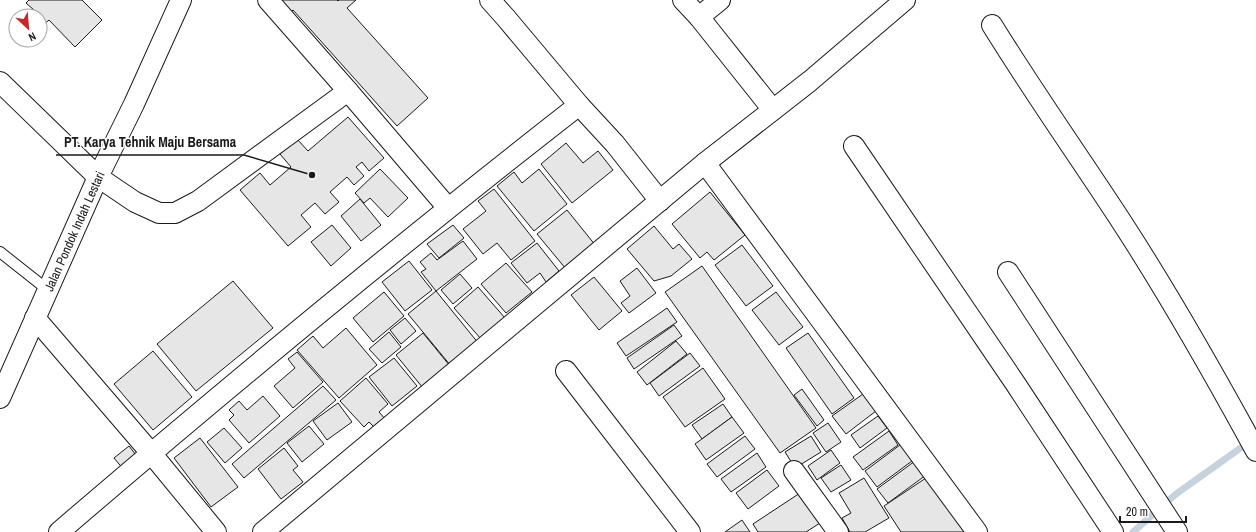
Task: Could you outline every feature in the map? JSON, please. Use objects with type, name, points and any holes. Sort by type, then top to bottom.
[{"type":"street","name":"Jalan Pondok Indah Lestari","points":[[0,398],[98,177],[134,104],[181,0]]},
{"type":"street","points":[[268,0],[448,208]]},
{"type":"street","points":[[490,0],[579,105],[615,144],[660,201]]},
{"type":"street","points":[[683,0],[699,17],[773,110]]},
{"type":"street","points":[[699,17],[720,0]]},
{"type":"street","points":[[263,532],[705,163],[810,81],[905,0]]},
{"type":"street","points":[[992,26],[1032,90],[1124,225],[1206,361],[1256,451]]},
{"type":"street","points":[[0,82],[98,177],[135,202],[159,213],[175,213],[198,201],[348,91]]},
{"type":"street","points":[[59,532],[151,453],[448,208],[579,105]]},
{"type":"street","points":[[854,146],[1015,383],[1111,528]]},
{"type":"street","points":[[705,163],[976,532]]},
{"type":"street","points":[[1008,272],[1178,532]]},
{"type":"street","points":[[35,318],[151,453],[216,532]]},
{"type":"street","points":[[566,371],[690,532]]},
{"type":"street","points":[[794,471],[838,532]]},
{"type":"lane","points":[[0,252],[48,290]]},
{"type":"building","points":[[29,0],[82,0],[102,20],[75,47],[49,20],[48,21],[48,8],[32,8],[26,3]]},
{"type":"building","points":[[275,0],[356,0],[347,8],[428,98],[397,126],[293,10],[288,14]]},
{"type":"building","points":[[348,117],[384,158],[369,171],[362,162],[356,167],[364,176],[354,185],[347,177],[330,192],[339,202],[325,214],[315,203],[301,215],[311,227],[288,246],[240,190],[260,173],[270,185],[291,167],[280,154],[297,139],[308,151]]},
{"type":"building","points":[[566,143],[583,163],[598,151],[613,170],[572,203],[541,164]]},
{"type":"building","points":[[380,169],[408,198],[388,217],[370,198],[364,203],[355,193]]},
{"type":"building","points":[[539,169],[567,204],[534,231],[497,186],[514,172],[522,183]]},
{"type":"building","points":[[494,189],[535,241],[511,260],[497,243],[483,254],[463,229],[486,211],[478,201]]},
{"type":"building","points":[[710,192],[745,235],[714,260],[707,252],[700,258],[672,224]]},
{"type":"building","points":[[360,199],[381,225],[361,241],[341,216]]},
{"type":"building","points":[[567,210],[596,246],[566,269],[537,234]]},
{"type":"building","points":[[332,225],[351,248],[331,266],[311,242]]},
{"type":"building","points":[[453,225],[464,238],[439,258],[427,244]]},
{"type":"building","points":[[654,226],[673,249],[679,244],[692,259],[671,276],[654,281],[627,249]]},
{"type":"building","points":[[463,241],[477,259],[436,291],[421,272],[426,269],[420,262],[431,253],[437,260]]},
{"type":"building","points":[[537,243],[559,271],[546,282],[540,273],[527,283],[511,263]]},
{"type":"building","points":[[742,245],[773,286],[746,306],[715,265]]},
{"type":"building","points":[[409,261],[432,290],[405,311],[382,282]]},
{"type":"building","points":[[506,263],[532,292],[506,313],[481,284]]},
{"type":"building","points":[[702,266],[816,428],[780,453],[665,292]]},
{"type":"building","points":[[637,268],[656,293],[629,313],[621,303],[630,296],[620,281]]},
{"type":"building","points":[[460,274],[472,288],[453,304],[441,290]]},
{"type":"building","points":[[594,277],[622,311],[599,330],[571,295]]},
{"type":"building","points":[[233,281],[273,328],[196,391],[157,344]]},
{"type":"building","points":[[478,287],[505,318],[481,339],[454,308]]},
{"type":"building","points":[[436,291],[479,344],[451,366],[408,314]]},
{"type":"building","points":[[384,292],[404,316],[373,342],[353,318]]},
{"type":"building","points":[[776,292],[803,327],[779,345],[752,310]]},
{"type":"building","points":[[667,308],[677,322],[626,356],[617,343]]},
{"type":"building","points":[[405,318],[416,331],[401,344],[390,330]]},
{"type":"building","points":[[674,325],[682,336],[634,369],[627,358]]},
{"type":"building","points":[[346,328],[377,365],[339,398],[297,350],[313,336],[323,348]]},
{"type":"building","points":[[389,332],[401,347],[382,363],[369,349]]},
{"type":"building","points":[[423,333],[450,366],[423,388],[396,355]]},
{"type":"building","points":[[808,333],[854,398],[832,414],[786,348]]},
{"type":"building","points":[[676,341],[687,354],[647,385],[637,372]]},
{"type":"building","points":[[153,351],[192,397],[153,430],[114,384]]},
{"type":"building","points":[[297,352],[323,382],[293,408],[274,386],[295,368],[288,359]]},
{"type":"building","points":[[690,353],[700,366],[659,396],[650,383]]},
{"type":"building","points":[[394,358],[417,386],[392,406],[369,377]]},
{"type":"building","points":[[703,368],[725,399],[685,427],[663,397]]},
{"type":"building","points":[[366,378],[388,404],[379,412],[386,420],[376,429],[369,422],[364,427],[340,401]]},
{"type":"building","points":[[323,386],[336,400],[244,478],[232,464]]},
{"type":"building","points":[[802,389],[824,420],[817,426],[794,395]]},
{"type":"building","points":[[863,394],[876,411],[846,434],[832,416]]},
{"type":"building","points":[[263,396],[280,416],[249,443],[229,420],[234,415],[229,410],[239,401],[247,410]]},
{"type":"building","points":[[338,403],[352,422],[327,440],[313,421]]},
{"type":"building","points":[[723,404],[732,417],[702,439],[692,425]]},
{"type":"building","points":[[878,416],[887,428],[860,448],[851,435]]},
{"type":"building","points":[[732,417],[744,433],[706,460],[695,444]]},
{"type":"building","points":[[828,423],[841,442],[826,452],[813,433]]},
{"type":"building","points":[[309,426],[324,444],[302,462],[287,443]]},
{"type":"building","points":[[224,428],[242,448],[225,463],[207,442]]},
{"type":"building","points":[[889,431],[898,445],[863,470],[853,457]]},
{"type":"building","points":[[745,436],[755,449],[717,477],[707,464]]},
{"type":"building","points":[[811,436],[821,452],[795,468],[785,452]]},
{"type":"building","points":[[200,438],[238,487],[211,507],[174,458]]},
{"type":"building","points":[[904,442],[916,458],[877,487],[865,471]]},
{"type":"building","points":[[129,446],[139,459],[124,470],[114,458]]},
{"type":"building","points":[[284,448],[298,466],[293,470],[303,482],[281,499],[258,469]]},
{"type":"building","points":[[831,450],[840,463],[817,480],[808,466]]},
{"type":"building","points":[[757,453],[766,467],[731,492],[721,479]]},
{"type":"building","points":[[915,461],[926,475],[888,503],[877,489]]},
{"type":"building","points":[[841,465],[851,480],[831,492],[821,478]]},
{"type":"building","points":[[767,470],[779,486],[748,509],[736,493]]},
{"type":"building","points":[[932,474],[971,532],[901,532],[884,506]]},
{"type":"building","points":[[864,478],[889,518],[865,532],[850,532],[842,518],[851,513],[839,493]]},
{"type":"building","points":[[800,493],[820,523],[806,532],[758,532],[753,524]]},
{"type":"building","points":[[742,520],[750,532],[725,532]]},
{"type":"waterway","points":[[1133,532],[1176,494],[1249,442]]},
{"type":"place","name":"PT. Karya Tehnik Maju Bersama","points":[[312,175]]}]
